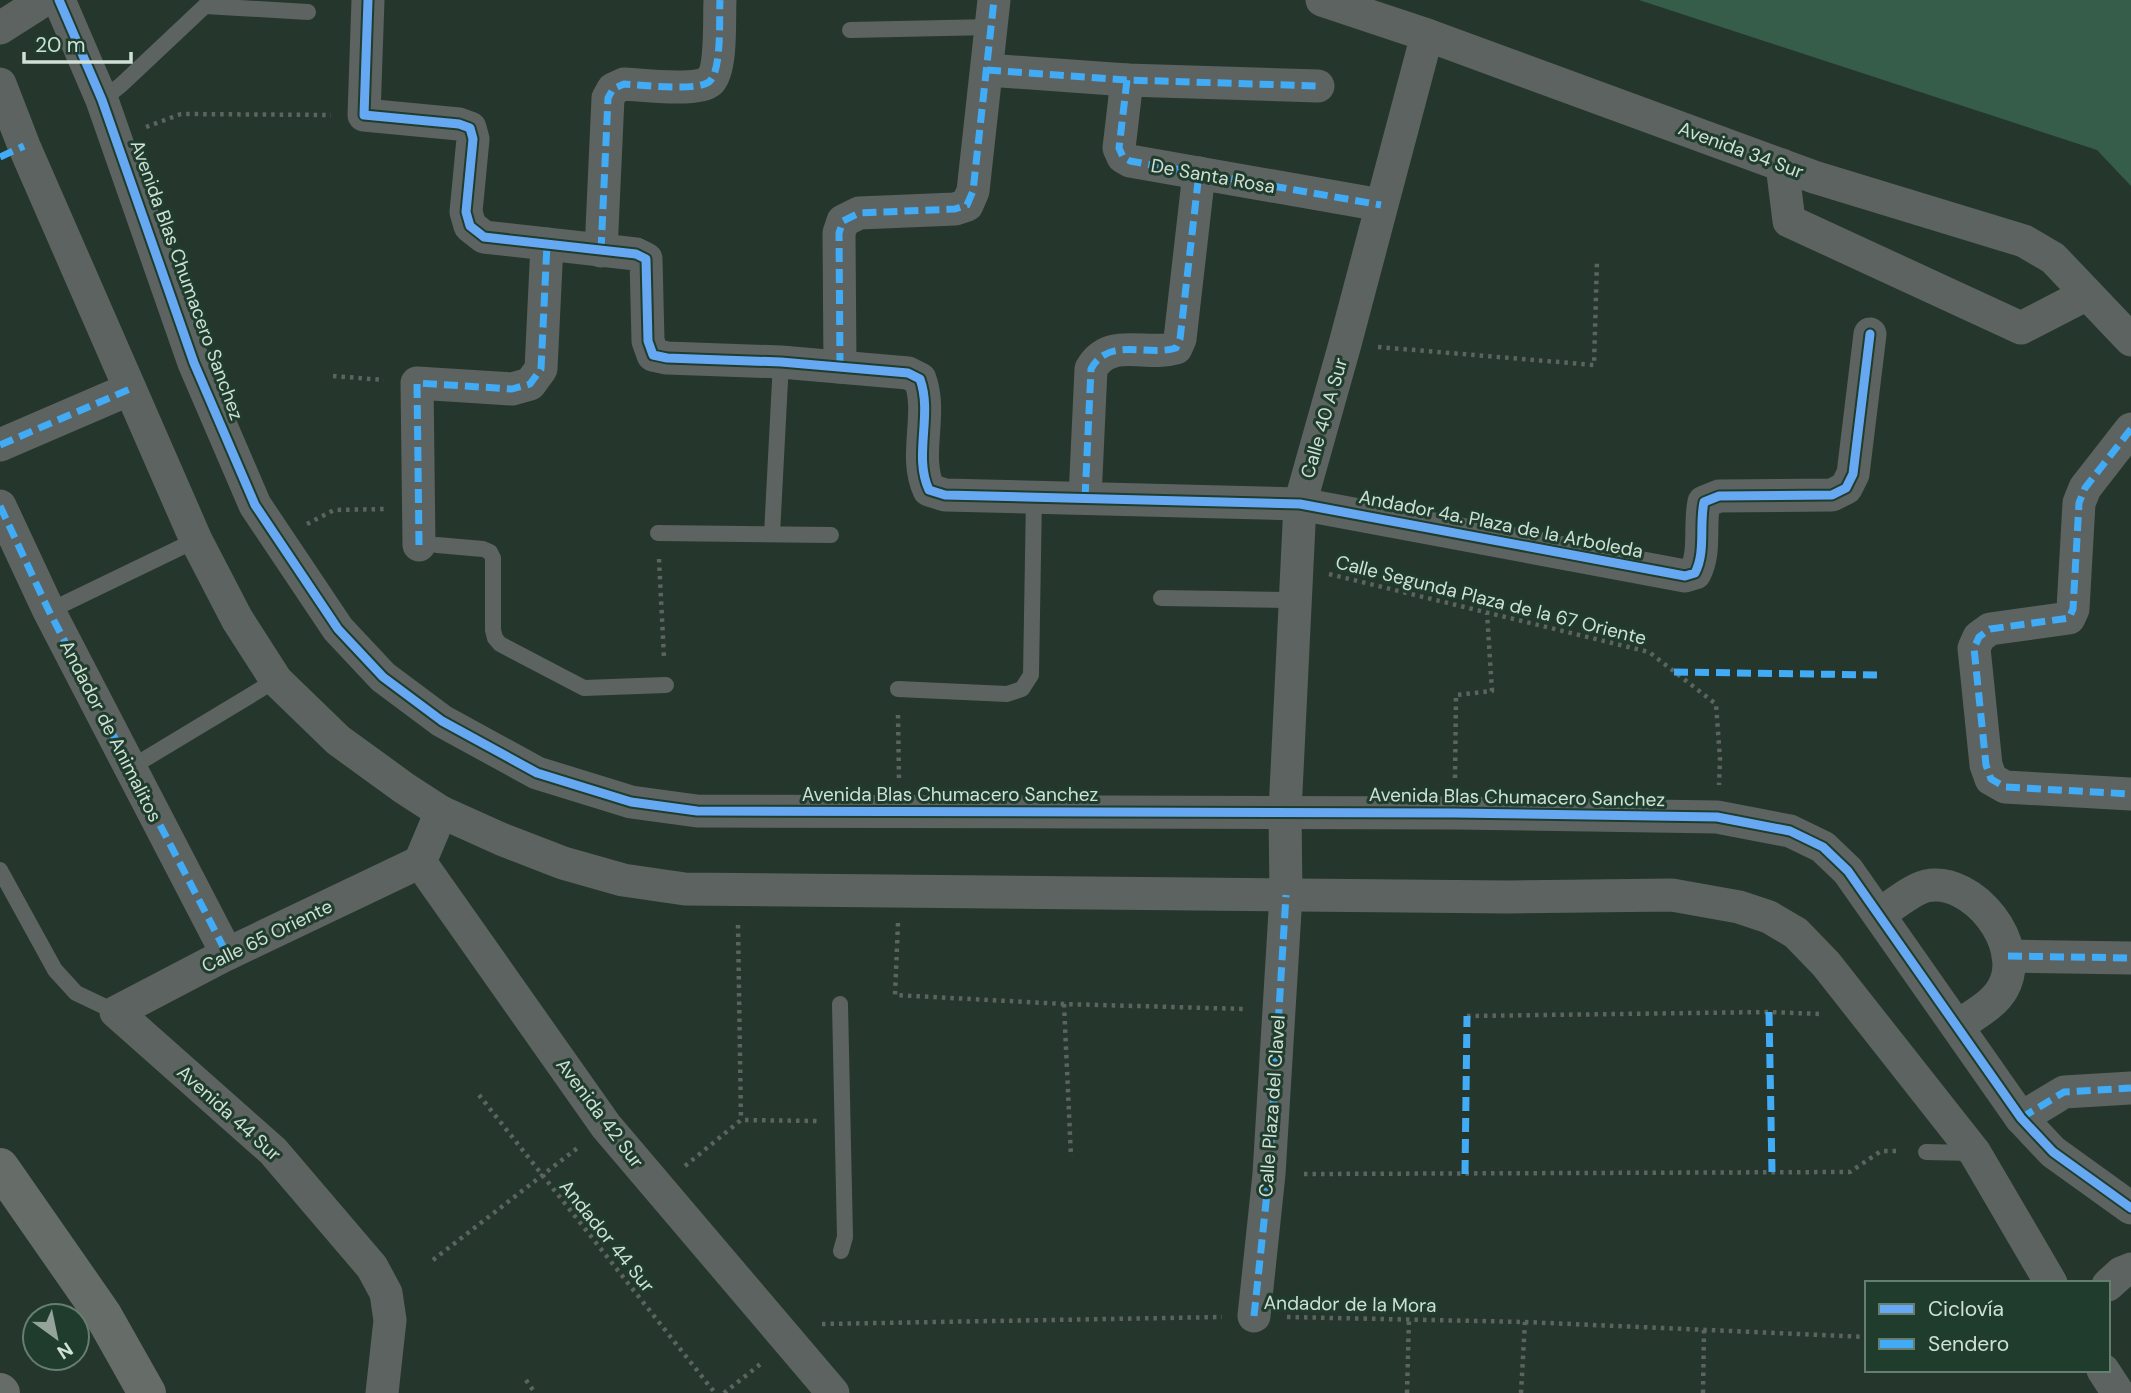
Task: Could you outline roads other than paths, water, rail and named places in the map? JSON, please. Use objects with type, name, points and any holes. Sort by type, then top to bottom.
[{"type":"main road","points":[[0,1167],[103,1315],[147,1393]]},
{"type":"street","points":[[0,28],[44,0]]},
{"type":"street","name":"Avenida Blas Chumacero Sanchez","points":[[59,0],[102,100],[194,363],[255,505],[338,629],[383,677],[442,721],[537,773],[631,802],[697,811],[1284,812],[1717,817],[1790,831],[1823,847],[1848,871],[2021,1118],[2053,1152],[2131,1208]]},
{"type":"street","points":[[368,0],[364,115],[459,124],[470,128],[473,139],[466,212],[470,226],[484,237],[636,254],[646,259],[648,341],[653,355],[840,367],[839,233],[844,221],[859,213],[955,209],[967,205],[973,191],[993,14]]},
{"type":"street","points":[[601,251],[608,98],[613,89],[624,84],[699,87],[711,81],[717,68],[720,0]]},
{"type":"street","name":"Avenida 34 Sur","points":[[1322,0],[1427,35],[1782,165],[2024,241],[2053,258],[2131,340]]},
{"type":"street","name":"Calle 40 A Sur","points":[[1286,895],[1284,812],[1300,504],[1427,35]]},
{"type":"street","points":[[987,70],[1127,80],[1318,86]]},
{"type":"street","name":"De Santa Rosa","points":[[1127,80],[1119,148],[1123,157],[1130,161],[1381,205]]},
{"type":"street","points":[[0,84],[12,151],[130,389],[196,540],[237,619],[275,680],[338,740],[442,812],[500,839],[563,863],[623,880],[685,890],[1509,897],[1672,895],[1739,907],[1769,917],[1796,933],[1826,964],[1975,1153],[2050,1281]]},
{"type":"street","points":[[1782,165],[1789,222],[2021,328],[2087,294]]},
{"type":"street","points":[[1085,498],[1091,369],[1098,357],[1111,350],[1166,351],[1176,348],[1180,339],[1199,173]]},
{"type":"street","points":[[428,545],[417,383],[512,389],[530,384],[541,369],[547,244]]},
{"type":"street","name":"Andador 4a. Plaza de la Arboleda","points":[[840,367],[908,373],[920,379],[925,393],[922,476],[929,490],[945,495],[1300,504],[1685,576],[1695,573],[1701,562],[1704,502],[1719,496],[1832,495],[1846,488],[1853,474],[1870,334]]},
{"type":"street","points":[[0,445],[130,389]]},
{"type":"street","points":[[2131,429],[2085,488],[2079,503],[2073,610],[2069,618],[1990,629],[1979,637],[1974,648],[1986,765],[1991,779],[2005,788],[2131,794]]},
{"type":"street","name":"Andador de Animalitos","points":[[0,506],[49,611],[227,954]]},
{"type":"street","points":[[420,862],[442,812]]},
{"type":"street","name":"Calle 65 Oriente","points":[[116,1012],[227,954],[420,862]]},
{"type":"street","name":"Avenida 42 Sur","points":[[420,862],[606,1126],[833,1393]]},
{"type":"street","points":[[1880,914],[1924,886],[1942,886],[1962,892],[1980,904],[1993,918],[2003,937],[2008,956],[2008,974],[2003,988],[1991,1002],[1958,1026]]},
{"type":"street","name":"Calle Plaza del Clavel","points":[[1254,1316],[1269,1174],[1286,895]]},
{"type":"street","points":[[2008,956],[2131,958]]},
{"type":"street","name":"Avenida 44 Sur","points":[[116,1012],[273,1151],[372,1267],[386,1293],[390,1320],[382,1393]]},
{"type":"street","points":[[2021,1118],[2064,1092],[2131,1088]]},
{"type":"street","points":[[2110,1283],[2121,1273],[2131,1269]]},
{"type":"street","points":[[2104,1372],[2118,1393]]},
{"type":"lane","points":[[102,100],[205,6],[308,12]]},
{"type":"lane","points":[[850,30],[993,14]]},
{"type":"lane","points":[[772,534],[781,362]]},
{"type":"lane","points":[[898,689],[1007,694],[1022,689],[1031,675],[1034,497]]},
{"type":"lane","points":[[658,533],[831,535]]},
{"type":"lane","points":[[49,611],[196,540]]},
{"type":"lane","points":[[428,545],[491,552],[495,638],[500,644],[584,688],[666,685]]},
{"type":"lane","points":[[1161,598],[1295,600]]},
{"type":"lane","points":[[130,768],[275,680]]},
{"type":"lane","name":"Avenida 44 Sur","points":[[0,870],[55,970],[76,993],[116,1012]]},
{"type":"lane","points":[[841,1004],[845,1237],[841,1251]]},
{"type":"lane","points":[[1926,1152],[1975,1153]]}]
